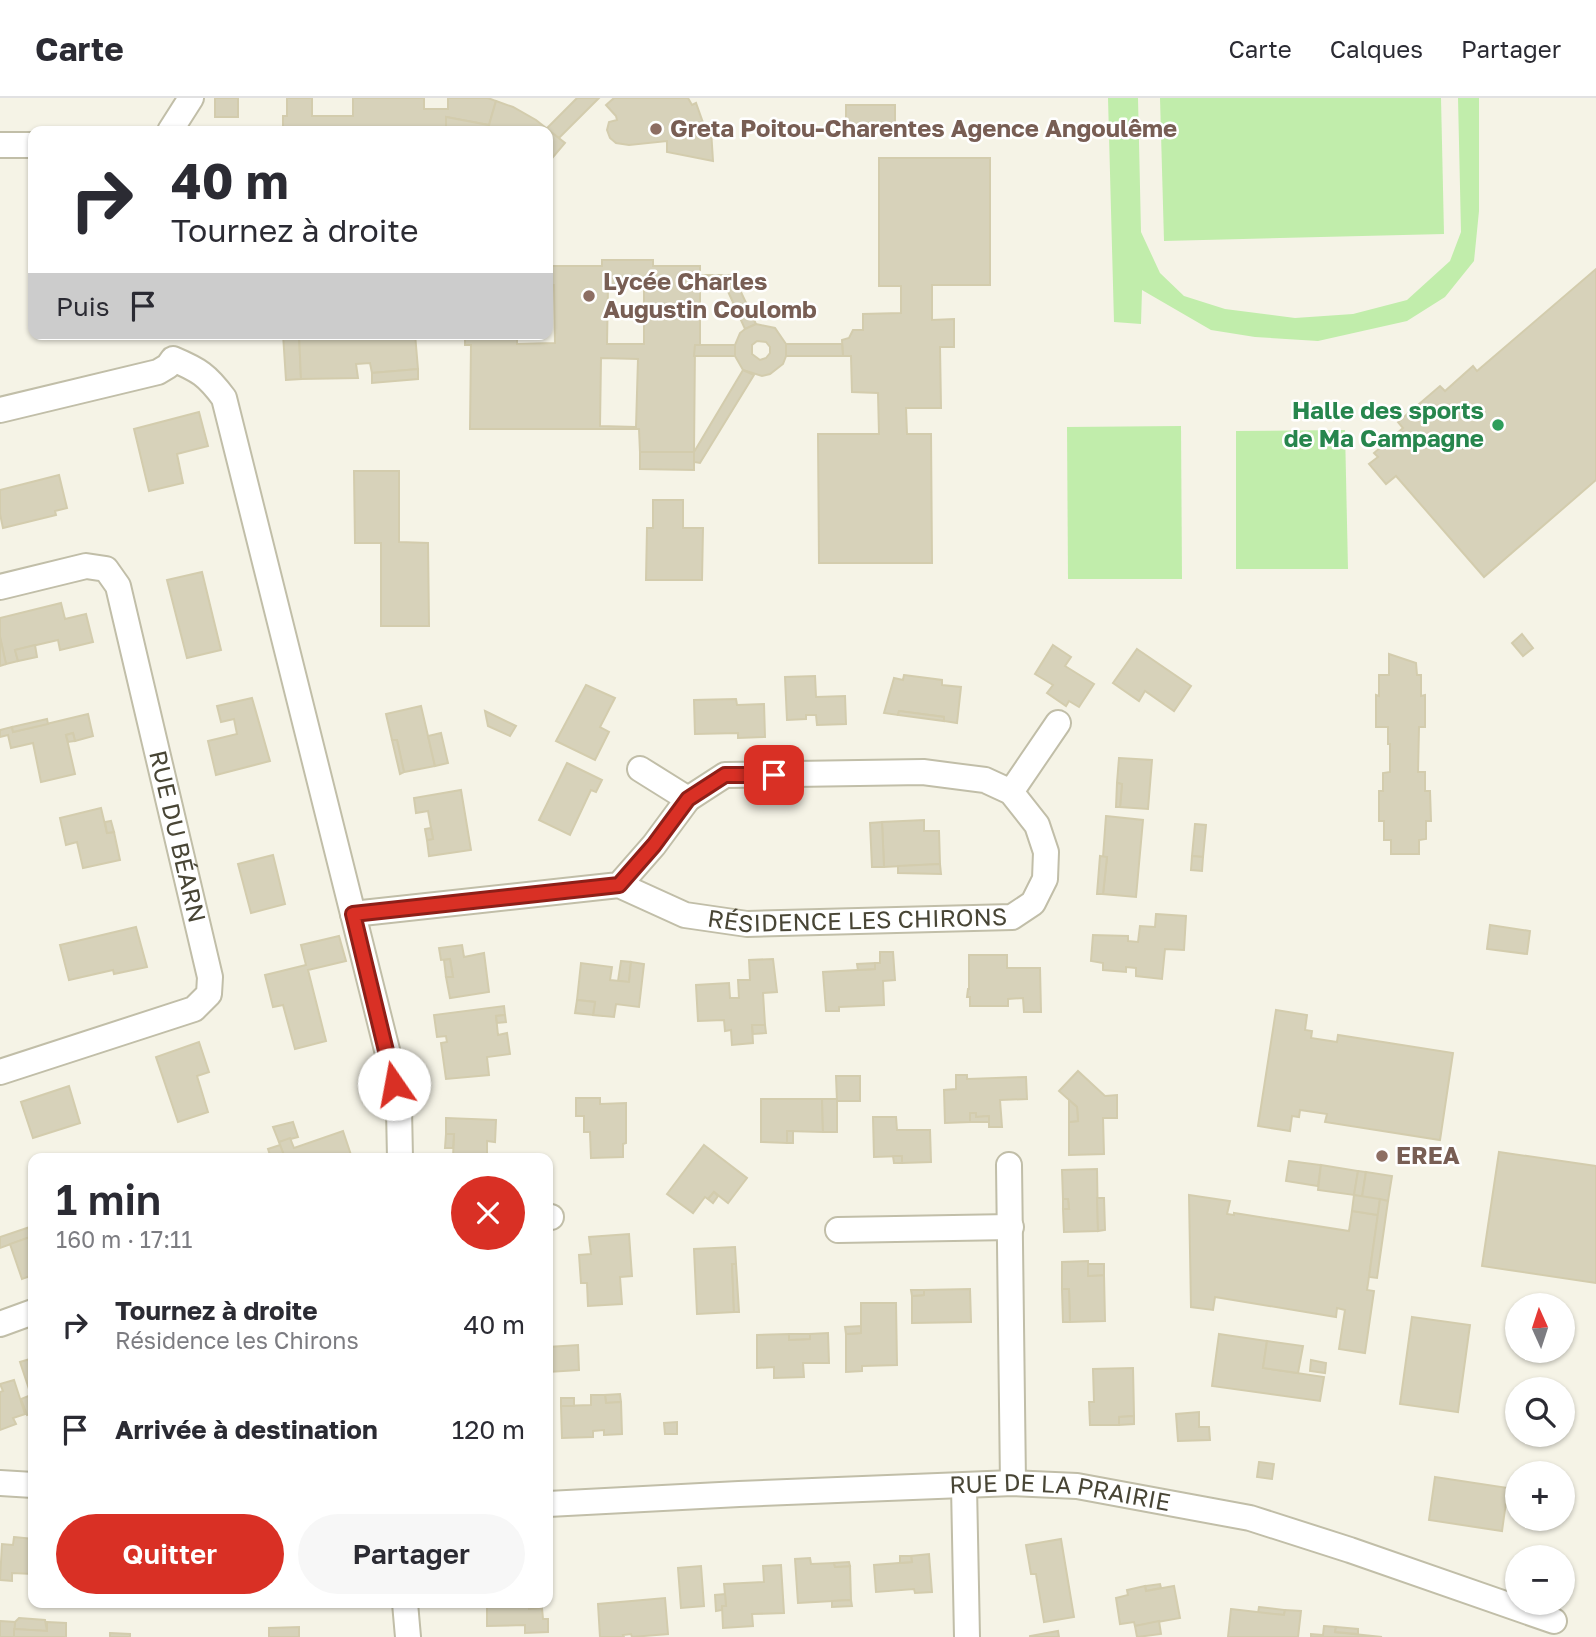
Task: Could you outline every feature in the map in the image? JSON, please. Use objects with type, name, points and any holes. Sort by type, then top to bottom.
[{"type":"street","points":[[174,126],[191,98]]},
{"type":"street","points":[[0,145],[28,145]]},
{"type":"street","points":[[0,410],[158,372],[173,359],[210,378],[224,398],[400,1110],[400,1153]]},
{"type":"street","name":"RUE DU BÉARN","points":[[0,587],[86,566],[106,569],[118,586],[210,977],[209,994],[194,1009],[0,1072]]},
{"type":"street","points":[[353,914],[619,885],[654,845],[688,799],[725,775],[923,772],[985,780],[1011,792],[1058,723]]},
{"type":"street","points":[[640,769],[688,799]]},
{"type":"street","name":"RÉSIDENCE LES CHIRONS","points":[[619,885],[685,915],[747,924],[1012,917],[1033,903],[1045,879],[1046,852],[1037,825],[1011,792]]},
{"type":"street","points":[[1009,1164],[1012,1227],[1013,1483]]},
{"type":"street","points":[[838,1230],[1012,1227]]},
{"type":"street","points":[[0,1324],[28,1314]]},
{"type":"street","points":[[0,1483],[28,1485]]},
{"type":"street","name":"RUE DE LA PRAIRIE","points":[[553,1504],[1013,1483],[1077,1486],[1250,1518],[1554,1621]]},
{"type":"street","points":[[964,1486],[967,1637]]},
{"type":"street","points":[[405,1608],[408,1637]]},
{"type":"green space","points":[[1108,98],[1138,98],[1141,232],[1160,273],[1184,296],[1225,309],[1295,318],[1353,314],[1407,300],[1450,261],[1461,232],[1458,98],[1479,98],[1479,211],[1474,261],[1445,297],[1407,321],[1318,341],[1255,337],[1211,330],[1142,290],[1141,324],[1114,322]]},
{"type":"green space","points":[[1160,98],[1441,98],[1444,234],[1164,241]]},
{"type":"green space","points":[[1181,426],[1182,579],[1068,579],[1067,427]]},
{"type":"green space","points":[[1345,430],[1348,569],[1236,569],[1236,431]]},
{"type":"building","points":[[215,98],[238,98],[238,117],[215,117]]},
{"type":"building","points":[[287,98],[312,98],[312,116],[353,116],[353,98],[424,98],[424,109],[448,109],[448,98],[488,98],[496,101],[489,125],[446,117],[446,126],[283,126],[283,116],[287,116]]},
{"type":"building","points":[[577,98],[599,98],[559,138],[553,134],[553,126],[549,126]]},
{"type":"building","name":"Greta Poitou-Charentes Agence Angoulême","points":[[614,98],[688,98],[692,105],[696,103],[706,131],[711,130],[713,161],[667,152],[667,141],[629,145],[616,143],[607,130],[609,122],[617,120],[606,105]]},
{"type":"building","points":[[496,101],[513,107],[544,126],[446,126],[446,117],[489,125]]},
{"type":"building","points":[[846,105],[895,105],[895,133],[846,132]]},
{"type":"building","points":[[553,133],[565,143],[553,157]]},
{"type":"building","points":[[879,158],[990,158],[990,285],[932,285],[932,320],[954,319],[954,347],[940,347],[941,408],[906,408],[907,434],[931,434],[932,563],[819,563],[818,434],[879,434],[878,393],[852,392],[851,356],[843,356],[842,340],[849,338],[853,330],[863,330],[863,314],[901,313],[901,286],[879,286]]},
{"type":"building","points":[[602,260],[653,260],[653,266],[700,266],[700,345],[695,345],[694,452],[640,452],[639,429],[470,429],[471,345],[465,345],[465,340],[517,340],[517,344],[555,343],[553,266],[602,266]],"holes":[[[608,286],[644,286],[644,344],[607,344]],[[601,358],[638,359],[636,427],[600,426]]]},
{"type":"building","name":"Halle des sports de Ma Campagne","points":[[1596,269],[1596,480],[1484,577],[1396,476],[1386,484],[1369,464],[1378,457],[1374,453],[1403,428],[1398,422],[1440,386],[1445,391],[1473,366],[1477,371]]},
{"type":"building","points":[[700,275],[733,275],[756,324],[745,329],[726,287],[700,287]]},
{"type":"building","points":[[756,324],[775,328],[786,344],[783,364],[770,374],[762,376],[743,370],[735,356],[735,345],[740,333]],"holes":[[[757,341],[766,342],[770,353],[760,360],[752,354],[752,345]]]},
{"type":"building","points":[[283,340],[299,340],[301,379],[286,380]]},
{"type":"building","points":[[299,340],[416,340],[418,369],[372,373],[370,363],[356,364],[358,378],[301,379]]},
{"type":"building","points":[[786,344],[842,344],[843,356],[786,356]]},
{"type":"building","points":[[695,345],[735,345],[735,356],[694,356]]},
{"type":"building","points":[[418,369],[418,379],[372,383],[372,373]]},
{"type":"building","points":[[743,370],[754,375],[700,463],[694,462],[694,452]]},
{"type":"building","points":[[199,412],[208,446],[177,454],[183,483],[149,491],[134,429]]},
{"type":"building","points":[[640,452],[694,452],[694,470],[640,469]]},
{"type":"building","points":[[354,471],[399,471],[399,542],[428,543],[429,626],[381,626],[381,543],[355,543]]},
{"type":"building","points":[[59,475],[67,508],[55,511],[56,515],[3,528],[0,490]]},
{"type":"building","points":[[653,500],[683,500],[683,528],[703,528],[702,580],[646,580],[647,528],[653,528]]},
{"type":"building","points":[[202,572],[221,650],[187,658],[167,580]]},
{"type":"building","points":[[61,603],[65,619],[86,614],[93,642],[60,650],[58,640],[15,650],[18,661],[6,664],[0,637],[0,618]]},
{"type":"building","points":[[1522,634],[1533,648],[1523,656],[1512,643]]},
{"type":"building","points":[[0,637],[6,664],[0,666]]},
{"type":"building","points":[[35,645],[37,657],[18,661],[15,650]]},
{"type":"building","points":[[1053,645],[1071,657],[1065,666],[1094,684],[1079,707],[1069,701],[1066,706],[1047,693],[1053,685],[1035,674]]},
{"type":"building","points":[[1137,649],[1191,686],[1174,711],[1145,691],[1139,701],[1113,683]]},
{"type":"building","points":[[1389,654],[1416,663],[1417,675],[1421,675],[1421,696],[1425,695],[1425,727],[1419,727],[1418,772],[1425,772],[1425,791],[1430,791],[1431,821],[1426,821],[1426,839],[1419,840],[1419,854],[1391,854],[1391,840],[1384,840],[1384,821],[1379,821],[1379,791],[1383,791],[1383,773],[1390,772],[1390,744],[1388,727],[1376,727],[1376,695],[1379,696],[1379,675],[1389,675]]},
{"type":"building","points":[[904,675],[942,680],[942,685],[961,687],[957,723],[944,721],[944,717],[899,711],[898,715],[884,713],[894,678],[903,680]]},
{"type":"building","points":[[815,676],[816,697],[845,696],[846,724],[817,725],[816,715],[806,715],[806,719],[787,720],[785,677]]},
{"type":"building","points":[[586,685],[615,698],[600,727],[609,732],[595,760],[556,741]]},
{"type":"building","points":[[252,698],[270,761],[216,775],[208,741],[237,734],[234,719],[221,722],[217,706]]},
{"type":"building","points":[[736,699],[737,705],[764,704],[765,737],[738,738],[738,733],[695,734],[694,700]]},
{"type":"building","points":[[421,706],[435,766],[404,772],[397,740],[392,740],[386,714]]},
{"type":"building","points":[[485,711],[516,726],[510,736],[488,726]]},
{"type":"building","points":[[899,711],[944,717],[944,721],[898,715]]},
{"type":"building","points":[[88,714],[93,736],[75,741],[73,733],[66,735],[75,774],[41,782],[33,743],[11,748],[8,735],[0,737],[0,730],[12,727],[13,732]]},
{"type":"building","points":[[47,719],[48,724],[13,732],[12,727]]},
{"type":"building","points":[[73,733],[75,741],[68,742],[66,735]]},
{"type":"building","points":[[441,733],[448,763],[435,766],[428,736]]},
{"type":"building","points":[[392,740],[397,740],[404,772],[400,774]]},
{"type":"building","points":[[1119,758],[1152,760],[1148,809],[1120,807],[1122,784],[1117,783]]},
{"type":"building","points":[[567,763],[602,780],[596,792],[591,790],[570,835],[539,820]]},
{"type":"building","points":[[1117,783],[1122,784],[1120,807],[1116,807]]},
{"type":"building","points":[[461,790],[471,850],[429,856],[427,840],[433,839],[428,811],[416,813],[414,798]]},
{"type":"building","points":[[101,808],[107,833],[114,832],[120,860],[83,868],[77,842],[66,845],[60,818]]},
{"type":"building","points":[[1106,816],[1143,820],[1136,897],[1103,894],[1107,857],[1103,857]]},
{"type":"building","points":[[924,820],[924,831],[939,831],[940,864],[884,867],[882,822]]},
{"type":"building","points":[[111,821],[114,832],[107,833],[105,822]]},
{"type":"building","points":[[882,822],[884,867],[872,867],[870,823]]},
{"type":"building","points":[[1195,824],[1206,825],[1203,857],[1192,856]]},
{"type":"building","points":[[431,828],[433,839],[427,840],[425,829]]},
{"type":"building","points":[[273,855],[285,904],[251,913],[238,864]]},
{"type":"building","points":[[1100,856],[1107,857],[1103,894],[1097,894]]},
{"type":"building","points":[[1192,856],[1203,857],[1202,871],[1191,870]]},
{"type":"building","points":[[940,864],[941,874],[898,873],[898,866]]},
{"type":"building","points":[[1156,914],[1186,916],[1184,950],[1165,949],[1162,979],[1136,976],[1136,968],[1126,967],[1126,972],[1103,970],[1103,963],[1091,961],[1093,935],[1128,936],[1128,941],[1138,942],[1140,926],[1155,927]]},
{"type":"building","points":[[1490,925],[1530,931],[1527,954],[1487,949]]},
{"type":"building","points":[[136,927],[147,967],[114,974],[113,970],[69,980],[60,945]]},
{"type":"building","points":[[339,936],[346,961],[308,970],[326,1041],[295,1049],[283,1005],[273,1007],[265,975],[306,965],[301,945]]},
{"type":"building","points":[[462,945],[464,957],[484,953],[489,992],[450,998],[446,977],[453,977],[450,959],[441,960],[439,948]]},
{"type":"building","points":[[880,952],[893,952],[895,980],[883,981],[884,1005],[839,1007],[839,1011],[826,1011],[823,972],[875,969],[875,963],[880,963]]},
{"type":"building","points":[[969,955],[1007,955],[1007,968],[1040,968],[1041,1012],[1024,1012],[1023,998],[1008,999],[1008,1006],[970,1006],[970,997],[967,997]]},
{"type":"building","points":[[450,959],[453,977],[446,977],[444,960]]},
{"type":"building","points":[[773,959],[777,992],[763,993],[765,1025],[752,1025],[753,1043],[732,1045],[731,1030],[725,1031],[724,1020],[698,1021],[696,985],[729,983],[730,998],[739,998],[738,980],[750,980],[749,960]]},
{"type":"building","points":[[621,961],[631,962],[629,982],[618,981]]},
{"type":"building","points":[[631,962],[644,964],[639,1007],[616,1004],[614,1017],[593,1015],[595,1002],[577,1000],[581,963],[612,967],[610,980],[629,982]]},
{"type":"building","points":[[875,963],[875,969],[858,970],[857,964]]},
{"type":"building","points":[[577,1000],[595,1002],[593,1015],[575,1013]]},
{"type":"building","points":[[504,1006],[505,1015],[496,1016],[498,1035],[507,1033],[510,1054],[487,1057],[489,1075],[446,1079],[441,1043],[447,1042],[446,1036],[437,1037],[434,1015]]},
{"type":"building","points":[[1276,1010],[1307,1015],[1305,1030],[1312,1031],[1311,1038],[1337,1042],[1338,1035],[1453,1053],[1440,1140],[1325,1122],[1327,1114],[1300,1110],[1299,1117],[1292,1116],[1290,1131],[1258,1126]]},
{"type":"building","points":[[505,1015],[506,1022],[497,1023],[496,1016]]},
{"type":"building","points":[[752,1025],[765,1025],[766,1033],[753,1034]]},
{"type":"building","points":[[199,1042],[209,1072],[197,1076],[208,1112],[178,1122],[156,1057]]},
{"type":"building","points":[[1078,1071],[1105,1096],[1117,1095],[1117,1118],[1103,1118],[1104,1154],[1069,1155],[1069,1122],[1078,1121],[1077,1107],[1059,1091]]},
{"type":"building","points":[[956,1075],[967,1075],[967,1079],[1026,1077],[1027,1099],[1000,1100],[1002,1127],[989,1127],[989,1116],[976,1117],[976,1113],[970,1113],[970,1122],[945,1123],[944,1090],[956,1089]]},
{"type":"building","points":[[836,1076],[860,1076],[860,1101],[837,1101]]},
{"type":"building","points":[[69,1086],[80,1123],[33,1138],[21,1102]]},
{"type":"building","points":[[576,1098],[600,1098],[600,1104],[626,1103],[626,1143],[623,1144],[623,1157],[591,1158],[590,1132],[584,1132],[584,1116],[576,1116]]},
{"type":"building","points":[[761,1099],[822,1099],[823,1132],[787,1131],[787,1143],[761,1142]]},
{"type":"building","points":[[822,1099],[837,1099],[837,1132],[823,1132]]},
{"type":"building","points":[[1069,1100],[1077,1107],[1078,1121],[1069,1122]]},
{"type":"building","points":[[970,1113],[976,1113],[976,1117],[989,1116],[989,1122],[970,1122]]},
{"type":"building","points":[[873,1117],[896,1117],[897,1130],[930,1130],[931,1162],[902,1163],[902,1156],[874,1157]]},
{"type":"building","points":[[446,1118],[496,1120],[495,1142],[487,1141],[487,1153],[453,1153],[454,1134],[446,1134]]},
{"type":"building","points":[[293,1122],[298,1137],[279,1142],[273,1127]]},
{"type":"building","points":[[343,1131],[350,1153],[283,1153],[279,1142],[290,1138],[294,1148]]},
{"type":"building","points":[[787,1131],[793,1131],[793,1143],[787,1143]]},
{"type":"building","points":[[446,1134],[454,1134],[453,1148],[445,1148]]},
{"type":"building","points":[[280,1145],[283,1153],[269,1153],[268,1149]]},
{"type":"building","points":[[704,1145],[747,1178],[728,1203],[714,1192],[708,1199],[705,1197],[693,1213],[667,1194]]},
{"type":"building","points":[[1499,1152],[1596,1166],[1596,1283],[1482,1266]]},
{"type":"building","points":[[893,1156],[902,1156],[902,1163],[894,1163]]},
{"type":"building","points":[[1289,1161],[1321,1165],[1318,1186],[1286,1181]]},
{"type":"building","points":[[1321,1165],[1358,1171],[1354,1195],[1318,1190]]},
{"type":"building","points":[[1097,1169],[1098,1231],[1064,1232],[1063,1209],[1069,1209],[1068,1199],[1063,1199],[1062,1170]]},
{"type":"building","points":[[1358,1171],[1366,1172],[1362,1197],[1354,1195]]},
{"type":"building","points":[[1366,1172],[1392,1176],[1388,1201],[1362,1197]]},
{"type":"building","points":[[714,1192],[718,1196],[713,1203],[708,1199]]},
{"type":"building","points":[[1189,1195],[1230,1201],[1227,1214],[1349,1231],[1352,1211],[1378,1215],[1367,1290],[1374,1291],[1365,1353],[1339,1349],[1345,1310],[1337,1308],[1336,1317],[1215,1297],[1213,1310],[1191,1307]]},
{"type":"building","points":[[1354,1195],[1380,1199],[1378,1215],[1352,1211]]},
{"type":"building","points":[[1097,1198],[1104,1198],[1105,1230],[1098,1231]]},
{"type":"building","points":[[1063,1199],[1068,1199],[1069,1209],[1063,1209]]},
{"type":"building","points":[[1380,1199],[1388,1201],[1377,1278],[1369,1277]]},
{"type":"building","points":[[28,1228],[28,1238],[0,1248],[0,1237]]},
{"type":"building","points":[[629,1234],[632,1276],[620,1277],[622,1304],[588,1306],[587,1283],[581,1283],[579,1255],[591,1254],[589,1237]]},
{"type":"building","points":[[28,1238],[28,1277],[22,1279],[10,1244]]},
{"type":"building","points":[[735,1247],[736,1264],[732,1264],[734,1312],[697,1314],[694,1249]]},
{"type":"building","points":[[1088,1261],[1088,1276],[1104,1275],[1105,1321],[1070,1322],[1069,1289],[1062,1289],[1062,1262]]},
{"type":"building","points":[[732,1264],[736,1264],[739,1312],[734,1312]]},
{"type":"building","points":[[1088,1264],[1104,1264],[1104,1275],[1088,1276]]},
{"type":"building","points":[[970,1289],[971,1322],[912,1323],[912,1296],[924,1295],[924,1290]]},
{"type":"building","points":[[1062,1289],[1069,1289],[1070,1322],[1063,1322]]},
{"type":"building","points":[[911,1290],[924,1290],[924,1295],[912,1296]]},
{"type":"building","points":[[861,1303],[896,1303],[897,1365],[862,1366],[862,1371],[846,1372],[846,1334],[861,1333]]},
{"type":"building","points":[[1412,1317],[1470,1325],[1458,1412],[1400,1404]]},
{"type":"building","points":[[861,1326],[861,1333],[846,1334],[845,1327]]},
{"type":"building","points":[[828,1333],[829,1363],[803,1363],[804,1377],[774,1378],[774,1367],[757,1368],[757,1335],[789,1334],[789,1340],[810,1339],[810,1334]]},
{"type":"building","points":[[789,1334],[810,1334],[810,1339],[789,1340]]},
{"type":"building","points":[[1219,1334],[1267,1341],[1263,1368],[1324,1377],[1320,1401],[1212,1386]]},
{"type":"building","points":[[1267,1341],[1303,1346],[1298,1373],[1263,1368]]},
{"type":"building","points":[[578,1345],[579,1370],[553,1372],[553,1347]]},
{"type":"building","points":[[28,1360],[28,1386],[20,1362]]},
{"type":"building","points":[[1311,1360],[1326,1363],[1325,1373],[1310,1371]]},
{"type":"building","points":[[1133,1368],[1134,1416],[1119,1417],[1119,1425],[1090,1425],[1089,1402],[1094,1402],[1093,1369]]},
{"type":"building","points":[[14,1380],[25,1414],[13,1418],[16,1424],[0,1430],[0,1392],[3,1391],[0,1384]]},
{"type":"building","points":[[620,1394],[621,1402],[606,1403],[605,1395]]},
{"type":"building","points":[[591,1395],[605,1395],[606,1403],[621,1402],[622,1434],[604,1435],[604,1430],[593,1431],[593,1437],[562,1438],[561,1406],[591,1405]]},
{"type":"building","points":[[28,1396],[28,1415],[27,1415],[21,1399]]},
{"type":"building","points":[[561,1398],[574,1398],[574,1406],[561,1406]]},
{"type":"building","points":[[1199,1412],[1199,1427],[1209,1427],[1210,1440],[1178,1441],[1176,1414]]},
{"type":"building","points":[[1134,1416],[1134,1424],[1119,1425],[1119,1417]]},
{"type":"building","points":[[677,1422],[677,1434],[665,1434],[664,1423]]},
{"type":"building","points":[[1259,1462],[1274,1464],[1272,1479],[1257,1477]]},
{"type":"building","points":[[1435,1477],[1505,1488],[1502,1531],[1429,1520]]},
{"type":"building","points":[[14,1537],[28,1538],[28,1574],[12,1573],[12,1581],[0,1580],[2,1544],[13,1545]]},
{"type":"building","points":[[1061,1539],[1074,1617],[1044,1622],[1036,1574],[1031,1574],[1026,1545]]},
{"type":"building","points":[[929,1554],[932,1592],[915,1593],[914,1589],[876,1592],[874,1565],[912,1562],[911,1556]]},
{"type":"building","points":[[900,1556],[911,1556],[912,1562],[900,1563]]},
{"type":"building","points":[[810,1558],[811,1564],[834,1563],[835,1567],[850,1566],[851,1600],[798,1603],[795,1559]]},
{"type":"building","points":[[849,1562],[850,1566],[835,1567],[834,1563]]},
{"type":"building","points":[[781,1565],[784,1613],[752,1614],[753,1626],[723,1628],[722,1606],[726,1606],[724,1584],[764,1582],[763,1566]]},
{"type":"building","points":[[701,1566],[704,1606],[681,1608],[678,1568]]},
{"type":"building","points":[[1160,1584],[1161,1588],[1146,1591],[1145,1586]]},
{"type":"building","points":[[1145,1586],[1146,1591],[1174,1586],[1180,1618],[1135,1626],[1134,1622],[1120,1624],[1116,1598],[1128,1595],[1127,1590]]},
{"type":"building","points":[[725,1594],[726,1606],[716,1611],[715,1595]]},
{"type":"building","points":[[665,1598],[668,1634],[600,1637],[598,1604]]},
{"type":"building","points":[[851,1600],[852,1606],[832,1607],[832,1601]]},
{"type":"building","points":[[1259,1607],[1285,1610],[1284,1615],[1258,1613]]},
{"type":"building","points":[[487,1608],[542,1608],[543,1619],[548,1619],[548,1632],[525,1633],[525,1625],[487,1626]]},
{"type":"building","points":[[1231,1609],[1284,1615],[1285,1610],[1301,1611],[1298,1637],[1228,1637]]},
{"type":"building","points":[[19,1618],[45,1620],[47,1631],[14,1629]]},
{"type":"building","points":[[0,1621],[15,1622],[14,1637],[0,1637]]},
{"type":"building","points":[[1159,1621],[1161,1634],[1137,1637],[1135,1626]]},
{"type":"building","points":[[47,1622],[66,1623],[66,1637],[14,1637],[14,1629],[47,1631]]},
{"type":"building","points":[[1324,1626],[1336,1627],[1335,1632],[1382,1637],[1311,1637],[1311,1634],[1323,1635]]},
{"type":"building","points":[[299,1627],[299,1637],[269,1637],[269,1628]]},
{"type":"building","points":[[1336,1627],[1358,1629],[1358,1634],[1335,1632]]},
{"type":"building","points":[[1058,1631],[1059,1637],[1030,1637],[1030,1636]]},
{"type":"building","points":[[110,1633],[130,1634],[130,1637],[110,1637]]},
{"type":"place","name":"Greta Poitou-Charentes Agence Angoulême","points":[[656,129]]},
{"type":"place","name":"Lycée Charles Augustin Coulomb","points":[[589,296]]},
{"type":"place","name":"Halle des sports de Ma Campagne","points":[[1498,425]]},
{"type":"place","name":"EREA","points":[[1382,1156]]},
{"type":"route","points":[[394,1084],[353,914],[619,885],[654,845],[688,799],[725,775],[774,775]]}]
